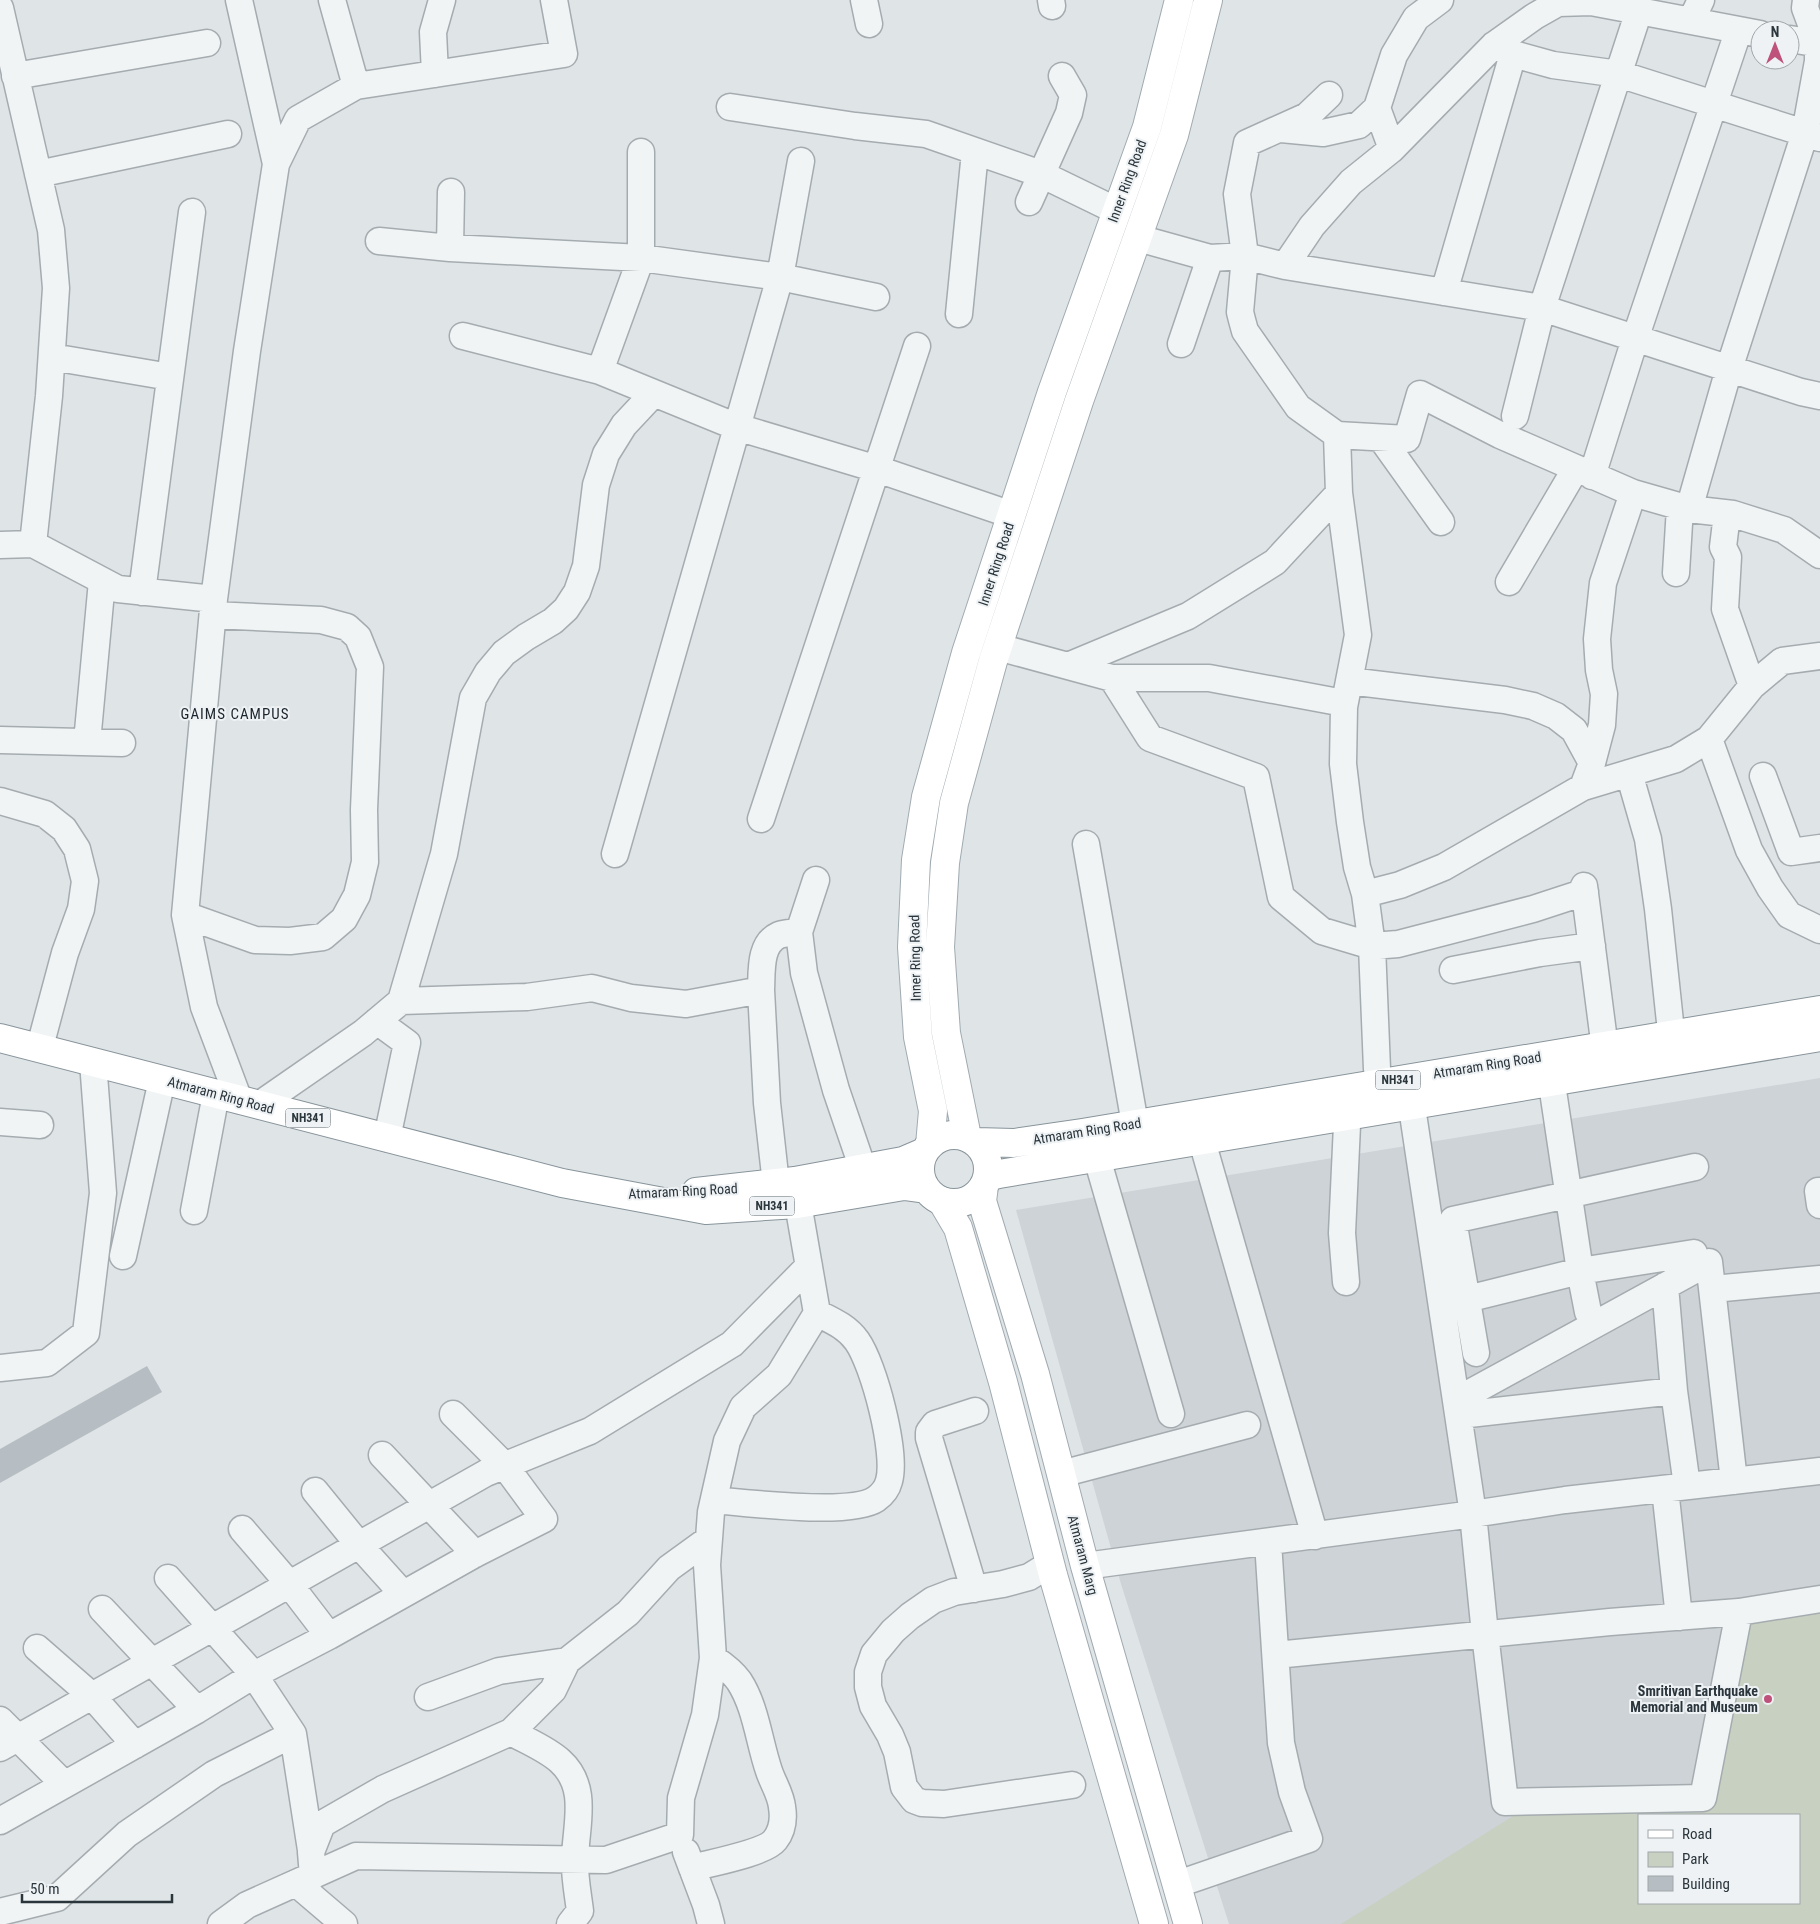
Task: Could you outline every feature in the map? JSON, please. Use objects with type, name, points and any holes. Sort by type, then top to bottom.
[{"type":"main road","name":"Inner Ring Road","points":[[927,1148],[933,1111],[918,1037],[912,947],[916,860],[926,797],[966,653],[1052,392],[1147,127],[1178,0]]},
{"type":"main road","name":"Inner Ring Road","points":[[971,1140],[946,1033],[940,947],[945,863],[954,803],[998,647],[1079,401],[1174,135],[1208,0]]},
{"type":"main road","name":"Atmaram Ring Road","points":[[971,1140],[1014,1143],[1820,1010]]},
{"type":"main road","name":"Atmaram Ring Road","points":[[986,1182],[999,1174],[1820,1037]]},
{"type":"main road","name":"Atmaram Ring Road","points":[[0,1038],[562,1183],[706,1210],[798,1204],[904,1186],[934,1195]]},
{"type":"main road","name":"NH341","points":[[927,1148],[938,1138],[948,1136],[958,1135],[971,1140]]},
{"type":"main road","points":[[971,1140],[982,1150],[987,1158],[986,1182]]},
{"type":"main road","name":"Atmaram Ring Road","points":[[617,1194],[708,1192],[776,1184],[903,1161],[927,1148]]},
{"type":"main road","points":[[927,1148],[921,1162],[920,1171],[934,1195],[958,1228],[1003,1382],[1050,1564],[1154,1924]]},
{"type":"main road","name":"NH341","points":[[934,1195],[961,1202],[978,1194],[986,1182]]},
{"type":"main road","name":"Atmaram Marg","points":[[986,1182],[982,1201],[1035,1374],[1085,1566],[1188,1924]]},
{"type":"street","points":[[238,0],[276,164]]},
{"type":"street","points":[[332,0],[356,86]]},
{"type":"street","points":[[434,74],[433,32],[442,0]]},
{"type":"street","points":[[238,1100],[204,1007],[185,915],[214,607],[247,351],[276,164],[298,119],[356,86],[564,54],[554,0]]},
{"type":"street","points":[[1279,129],[1323,133],[1359,124],[1377,108],[1394,55],[1416,18],[1440,0]]},
{"type":"street","points":[[1676,572],[1684,508],[1730,369],[1812,136],[1819,43],[1805,8],[1806,0]]},
{"type":"street","points":[[1285,266],[1312,226],[1351,182],[1392,149],[1503,49],[1535,16],[1558,3],[1591,2],[1696,11],[1748,36],[1713,105],[1635,339],[1584,472],[1509,582]]},
{"type":"street","points":[[1,20],[51,230],[56,288],[49,396],[34,544]]},
{"type":"street","points":[[1515,416],[1542,308],[1635,23]]},
{"type":"street","points":[[1800,40],[1819,43]]},
{"type":"street","points":[[15,76],[207,42]]},
{"type":"street","points":[[1503,49],[1553,65],[1619,74],[1812,136]]},
{"type":"street","points":[[1444,292],[1503,49]]},
{"type":"street","points":[[1029,202],[1069,113],[1073,95],[1062,76]]},
{"type":"street","points":[[1329,94],[1307,116],[1247,144],[1237,194],[1245,256],[1240,312],[1245,331],[1298,407],[1337,435],[1407,439],[1420,394],[1500,435],[1633,493],[1684,508],[1727,514],[1784,530],[1820,555]]},
{"type":"street","points":[[730,106],[855,126],[926,134],[1041,174],[1117,212]]},
{"type":"street","points":[[1377,108],[1392,149]]},
{"type":"street","points":[[38,174],[228,134]]},
{"type":"street","points":[[600,371],[641,258],[641,152]]},
{"type":"street","points":[[959,314],[975,152]]},
{"type":"street","points":[[615,854],[780,277],[801,161]]},
{"type":"street","points":[[450,248],[451,192]]},
{"type":"street","points":[[142,592],[192,212]]},
{"type":"street","points":[[1138,238],[1210,258],[1245,256],[1285,266],[1542,308],[1801,392],[1820,396]]},
{"type":"street","points":[[378,241],[450,248],[641,258],[780,277],[876,297]]},
{"type":"street","points":[[1181,344],[1210,258]]},
{"type":"street","points":[[463,336],[600,371],[737,427],[877,469],[1012,515]]},
{"type":"street","points":[[762,819],[917,346]]},
{"type":"street","points":[[52,357],[170,377]]},
{"type":"street","points":[[194,1212],[238,1100],[363,1033],[401,1001],[444,854],[473,698],[488,672],[504,653],[526,636],[553,620],[566,609],[577,592],[586,566],[596,485],[606,454],[624,425],[654,393]]},
{"type":"street","points":[[1337,435],[1339,493],[1358,634],[1344,707],[1343,764],[1357,867],[1365,894],[1372,946],[1377,1069]]},
{"type":"street","points":[[1381,438],[1441,522]]},
{"type":"street","points":[[1068,666],[1188,616],[1274,562],[1339,493]]},
{"type":"street","points":[[1583,787],[1592,763],[1602,725],[1604,694],[1599,670],[1597,638],[1603,583],[1633,493]]},
{"type":"street","points":[[1727,514],[1723,547],[1728,556],[1724,609],[1752,686]]},
{"type":"street","points":[[0,545],[34,544],[118,589],[214,607],[321,620],[347,626],[358,637],[370,667],[364,810],[365,862],[357,895],[344,919],[322,937],[290,941],[255,940],[185,915]]},
{"type":"street","points":[[87,742],[102,580]]},
{"type":"street","points":[[998,647],[1112,678],[1209,678],[1333,701]]},
{"type":"street","points":[[1365,894],[1400,885],[1444,867],[1583,787],[1676,759],[1708,740],[1752,686],[1782,662],[1820,656]]},
{"type":"street","points":[[1112,678],[1150,738],[1256,777],[1281,897],[1322,931],[1372,946],[1398,944],[1533,909],[1585,889],[1603,1033]]},
{"type":"street","points":[[1349,681],[1505,700],[1533,706],[1556,716],[1574,730],[1592,763]]},
{"type":"street","points":[[0,740],[122,743]]},
{"type":"street","points":[[1708,740],[1750,850],[1770,888],[1789,915],[1820,930]]},
{"type":"street","points":[[1630,773],[1648,839],[1658,909],[1670,1022]]},
{"type":"street","points":[[1763,776],[1791,852],[1820,848]]},
{"type":"street","points":[[0,801],[45,814],[64,829],[77,849],[85,881],[81,909],[65,953],[42,1039]]},
{"type":"street","points":[[1086,844],[1135,1124]]},
{"type":"street","points":[[816,880],[799,932],[804,973],[836,1090],[863,1168]]},
{"type":"street","points":[[776,1184],[767,1102],[761,990],[763,957],[766,946],[772,938],[781,934],[799,932]]},
{"type":"street","points":[[1453,970],[1540,953],[1592,946]]},
{"type":"street","points":[[401,1001],[527,997],[592,988],[631,998],[686,1004],[761,990]]},
{"type":"street","points":[[377,1021],[408,1043],[386,1138]]},
{"type":"street","points":[[0,1368],[47,1363],[86,1333],[103,1193],[93,1062]]},
{"type":"street","points":[[123,1256],[162,1080]]},
{"type":"street","points":[[1553,1091],[1588,1312]]},
{"type":"street","points":[[1413,1114],[1473,1514],[1505,1802],[1703,1798],[1739,1612]]},
{"type":"street","points":[[0,1122],[40,1124]]},
{"type":"street","points":[[1346,1282],[1342,1233],[1347,1125]]},
{"type":"street","points":[[1204,1148],[1315,1536]]},
{"type":"street","points":[[1097,1158],[1171,1414]]},
{"type":"street","points":[[1476,1353],[1453,1220],[1695,1166]]},
{"type":"street","points":[[1820,1191],[1818,1191],[1820,1205]]},
{"type":"street","points":[[711,1924],[680,1835],[681,1798],[705,1715],[712,1658],[707,1565],[709,1539],[714,1500],[727,1441],[743,1407],[779,1375],[818,1313],[800,1216]]},
{"type":"street","points":[[1467,1299],[1580,1271],[1694,1254]]},
{"type":"street","points":[[1458,1408],[1664,1286],[1710,1262],[1734,1481]]},
{"type":"street","points":[[64,1784],[6,1735],[92,1696],[486,1473],[590,1431],[732,1344],[809,1266]]},
{"type":"street","points":[[1712,1289],[1820,1278]]},
{"type":"street","points":[[1664,1286],[1674,1391],[1679,1616]]},
{"type":"street","points":[[714,1500],[820,1508],[867,1504],[877,1499],[885,1491],[890,1480],[891,1462],[882,1407],[870,1368],[858,1342],[844,1326],[818,1313]]},
{"type":"street","points":[[1458,1408],[1674,1391]]},
{"type":"street","points":[[974,1589],[929,1438],[929,1432],[935,1424],[975,1411]]},
{"type":"street","points":[[0,1820],[197,1710],[254,1674],[329,1636],[475,1554],[544,1519],[505,1466],[453,1414]]},
{"type":"street","points":[[1061,1474],[1247,1425]]},
{"type":"street","points":[[382,1455],[475,1554]]},
{"type":"street","points":[[1085,1566],[1315,1536],[1565,1500],[1820,1471]]},
{"type":"street","points":[[314,1491],[403,1594]]},
{"type":"street","points":[[242,1529],[290,1585],[329,1636]]},
{"type":"street","points":[[307,1870],[322,1824],[384,1789],[511,1732],[553,1690],[567,1660],[628,1612],[669,1568],[709,1539]]},
{"type":"street","points":[[1178,1884],[1309,1839],[1292,1792],[1281,1744],[1268,1542]]},
{"type":"street","points":[[1050,1564],[1029,1577],[1003,1584],[954,1592],[933,1600],[893,1630],[874,1654],[868,1672],[868,1687],[873,1706],[890,1735],[897,1752],[904,1787],[914,1800],[936,1804],[1072,1786]]},
{"type":"street","points":[[168,1578],[254,1674],[293,1734],[307,1870],[344,1924]]},
{"type":"street","points":[[1276,1655],[1485,1634],[1739,1612],[1820,1599]]},
{"type":"street","points":[[102,1609],[197,1710]]},
{"type":"street","points":[[38,1648],[92,1696],[135,1745]]},
{"type":"street","points":[[692,1868],[763,1849],[774,1842],[779,1834],[782,1823],[782,1806],[761,1748],[748,1699],[738,1680],[726,1667],[712,1658]]},
{"type":"street","points":[[428,1698],[499,1671],[567,1660]]},
{"type":"street","points":[[511,1732],[560,1760],[572,1775],[578,1788],[580,1802],[575,1860],[580,1911],[570,1924]]},
{"type":"street","points":[[0,1912],[57,1898],[127,1834],[214,1774],[293,1734]]},
{"type":"street","points":[[236,1920],[247,1905],[307,1870],[356,1856],[606,1860],[680,1835]]},
{"type":"shaded area","points":[[1820,1078],[1820,1609],[1703,1794],[1530,1815],[1362,1924],[1229,1924],[1121,1584],[1016,1210]]},
{"type":"green space","name":"Smritivan Earthquake Memorial and Museum","points":[[1820,1602],[1820,1924],[1341,1924],[1521,1811],[1694,1786],[1739,1612]]},
{"type":"building","points":[[147,1366],[162,1392],[0,1483],[0,1449]]},
{"type":"place","name":"Smritivan Earthquake Memorial and Museum","points":[[1768,1699]]},
{"type":"district","name":"GAIMS CAMPUS","points":[[235,714]]}]
